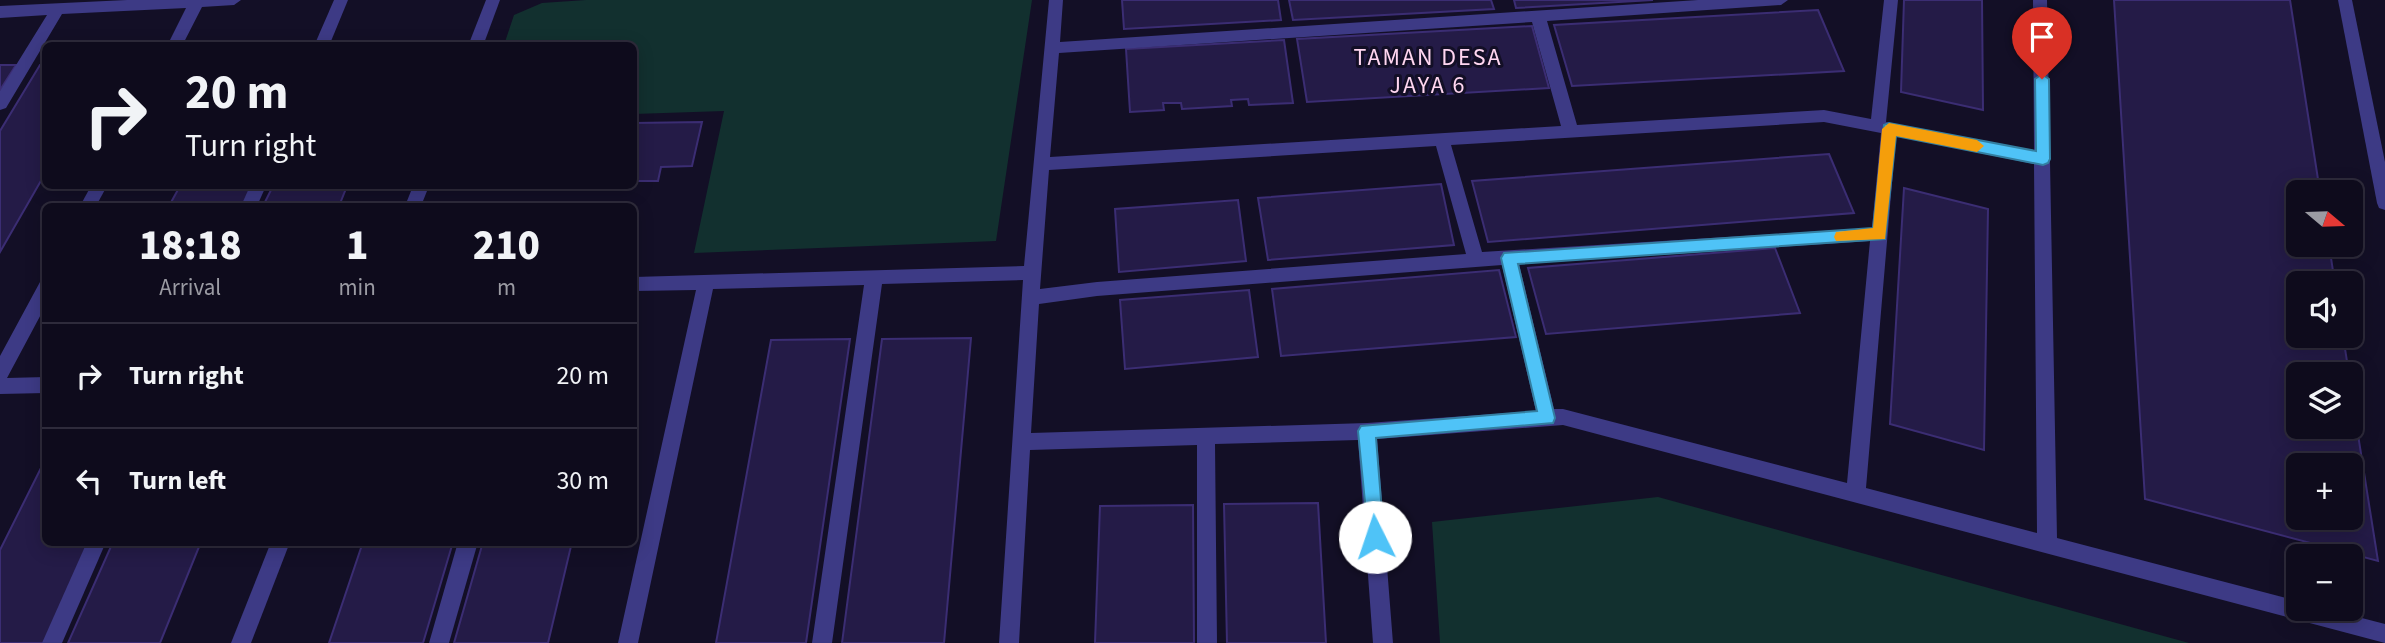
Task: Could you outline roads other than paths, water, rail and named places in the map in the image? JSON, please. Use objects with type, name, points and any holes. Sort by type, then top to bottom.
[{"type":"street","points":[[0,12],[233,0]]},
{"type":"street","points":[[323,42],[341,0]]},
{"type":"street","points":[[477,42],[493,0]]},
{"type":"street","points":[[1009,643],[1032,273],[1056,0]]},
{"type":"street","points":[[1503,0],[1507,18]]},
{"type":"street","points":[[1052,48],[1781,0]]},
{"type":"street","points":[[1856,493],[1880,234],[1891,0],[1885,0]]},
{"type":"street","points":[[2040,0],[2047,543]]},
{"type":"street","points":[[2345,0],[2385,203]]},
{"type":"street","points":[[176,42],[197,2]]},
{"type":"street","points":[[0,104],[58,9]]},
{"type":"street","points":[[1538,16],[1571,132]]},
{"type":"street","points":[[1042,164],[1824,116],[2043,159]]},
{"type":"street","points":[[1442,140],[1476,260]]},
{"type":"street","points":[[1031,298],[1097,289],[1476,260],[1880,234]]},
{"type":"street","points":[[1509,258],[1547,418]]},
{"type":"street","points":[[637,284],[1032,273]]},
{"type":"street","points":[[822,643],[874,278]]},
{"type":"street","points":[[628,643],[706,283]]},
{"type":"street","points":[[0,373],[42,294]]},
{"type":"street","points":[[0,386],[42,385]]},
{"type":"street","points":[[1023,442],[1367,431],[1563,417],[2385,634]]},
{"type":"street","points":[[1367,431],[1383,643]]},
{"type":"street","points":[[1206,436],[1207,643]]},
{"type":"street","points":[[52,643],[95,546]]},
{"type":"street","points":[[242,643],[279,546]]},
{"type":"street","points":[[439,643],[467,546]]},
{"type":"district","name":"TAMAN DESA JAYA 6","points":[[1428,71]]}]
